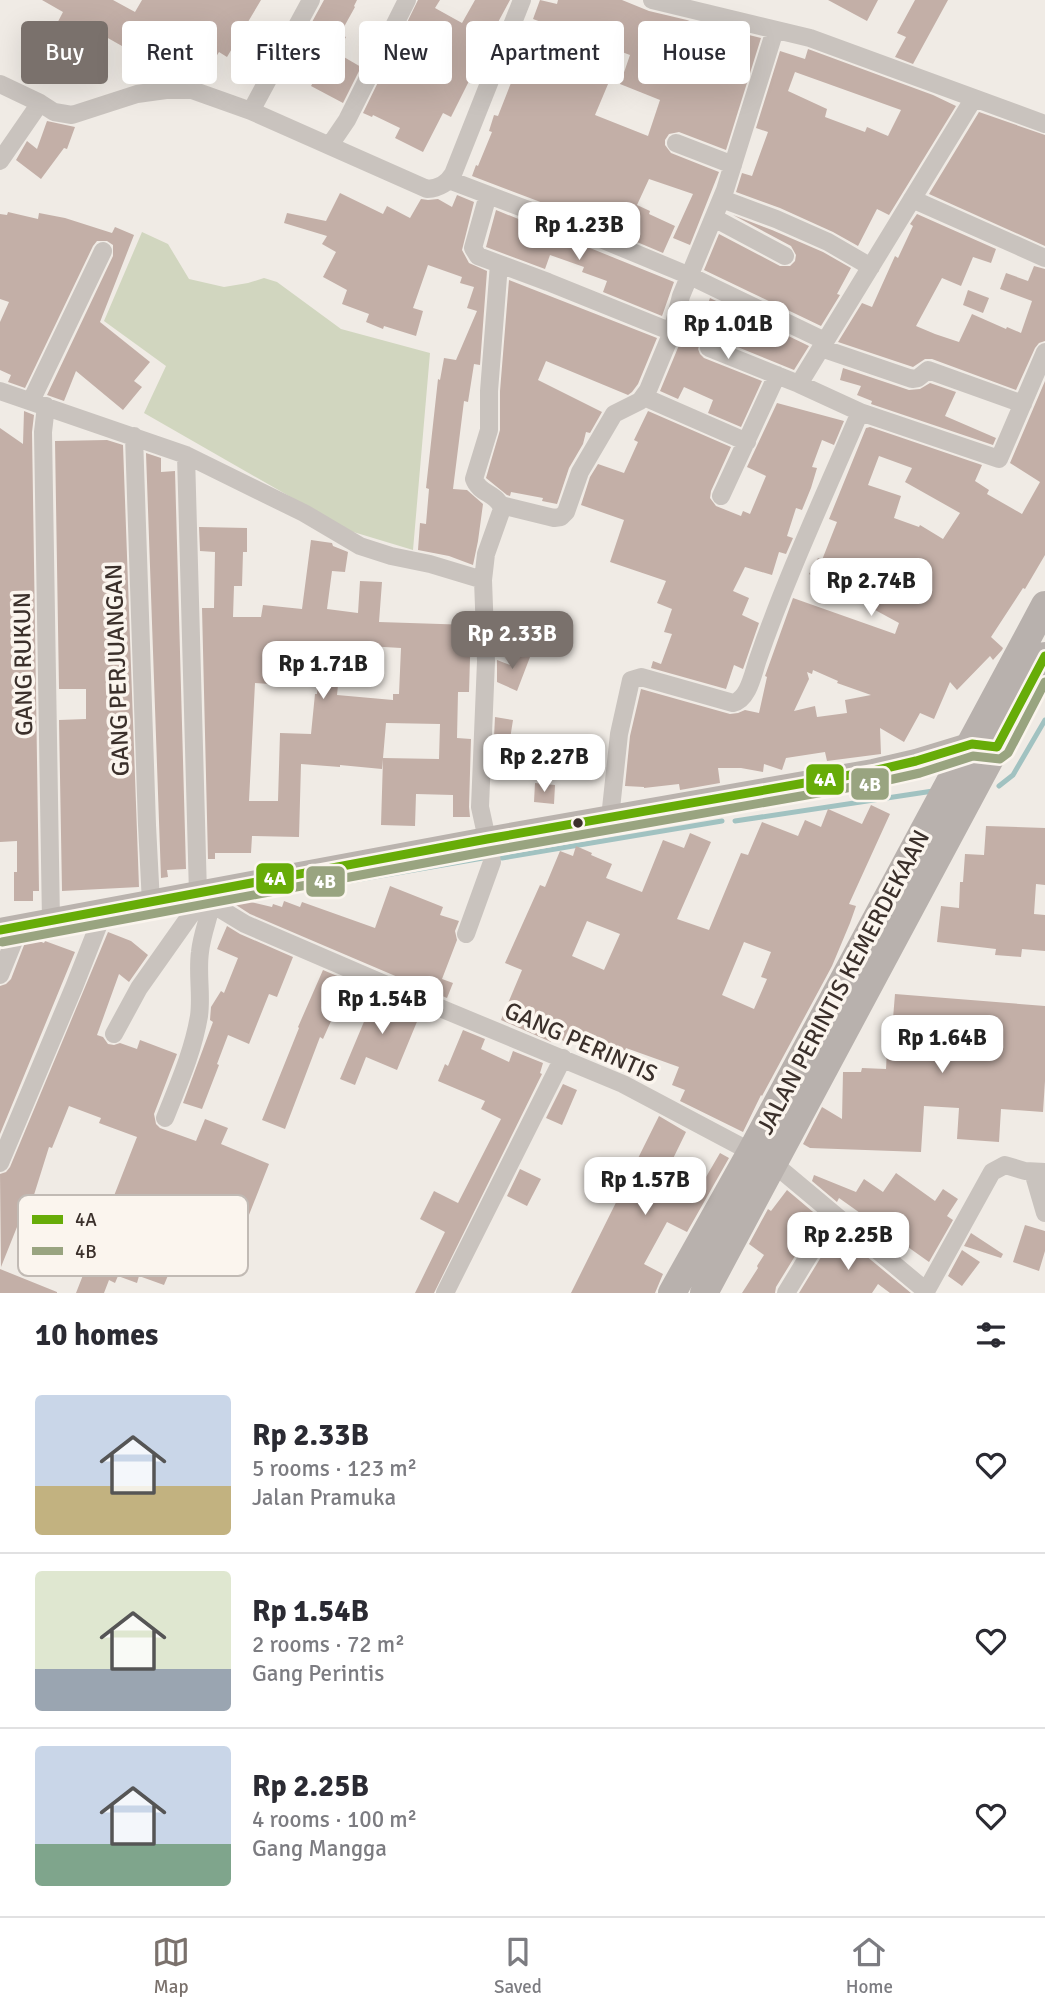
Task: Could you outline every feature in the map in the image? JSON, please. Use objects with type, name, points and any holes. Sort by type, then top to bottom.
[{"type":"main road","points":[[984,745],[1045,605]]},
{"type":"main road","points":[[10,928],[151,903],[205,903],[487,839],[873,771],[984,745],[1045,656]]},
{"type":"main road","name":"JALAN PERINTIS KEMERDEKAAN","points":[[704,1293],[763,1158],[984,745]]},
{"type":"main road","name":"JALAN PERINTIS KEMERDEKAAN","points":[[671,1293],[763,1158]]},
{"type":"street","points":[[251,111],[312,0]]},
{"type":"street","points":[[330,145],[347,120],[407,0]]},
{"type":"street","points":[[0,85],[54,112],[72,115],[136,94],[192,90],[251,111],[428,189],[439,187],[449,180],[461,156],[479,104],[522,0]]},
{"type":"street","points":[[652,0],[810,38],[1045,124]]},
{"type":"street","points":[[501,505],[554,518],[561,517],[580,472],[614,414],[644,397],[672,332],[681,296],[722,199],[775,30]]},
{"type":"street","points":[[799,384],[974,98]]},
{"type":"street","points":[[0,161],[40,103]]},
{"type":"street","points":[[676,143],[733,165]]},
{"type":"street","points":[[449,180],[690,276],[823,345],[912,379],[916,379],[928,369],[1023,404]]},
{"type":"street","points":[[488,195],[474,248],[478,256],[672,332]]},
{"type":"street","points":[[722,199],[828,242],[871,267]]},
{"type":"street","points":[[912,200],[1045,258]]},
{"type":"street","points":[[714,218],[785,256]]},
{"type":"street","points":[[39,404],[103,251]]},
{"type":"street","points":[[466,934],[492,862],[480,807],[486,661],[483,580],[486,554],[501,513],[501,505],[498,500],[476,486],[474,479],[489,430],[489,391],[499,264]]},
{"type":"street","points":[[709,348],[860,412],[999,459],[1045,352]]},
{"type":"street","points":[[721,496],[777,375]]},
{"type":"street","points":[[2,395],[39,404],[186,455],[303,513],[360,545],[483,580]]},
{"type":"street","points":[[644,397],[747,442]]},
{"type":"street","name":"GANG RUKUN","points":[[39,404],[43,432],[51,920]]},
{"type":"street","points":[[610,818],[619,734],[631,680],[640,677],[707,696],[737,702],[741,700],[860,412]]},
{"type":"street","name":"GANG PERJUANGAN","points":[[134,436],[151,903]]},
{"type":"street","points":[[165,1118],[195,1036],[200,1005],[200,954],[205,903],[186,455]]},
{"type":"street","points":[[114,1034],[139,988],[205,903]]},
{"type":"street","name":"GANG PERINTIS","points":[[205,903],[246,924],[623,1084],[763,1158],[926,1292]]},
{"type":"street","points":[[0,1163],[104,911]]},
{"type":"street","points":[[0,975],[10,928]]},
{"type":"street","points":[[445,1293],[563,1058]]},
{"type":"street","points":[[926,1292],[992,1172],[1005,1165],[1039,1172],[1045,1213]]},
{"type":"street","points":[[786,1293],[834,1214]]},
{"type":"green space","points":[[142,232],[168,244],[189,279],[224,287],[264,278],[277,282],[341,329],[430,353],[413,550],[350,531],[144,413],[166,366],[104,321]]},
{"type":"building","points":[[42,0],[113,0],[135,12],[142,0],[261,0],[248,21],[231,21],[231,50],[227,57],[219,52],[217,55],[217,21],[122,21],[122,46],[108,38],[108,21],[58,21],[63,12]]},
{"type":"building","points":[[324,0],[357,0],[345,25],[345,21],[313,21]]},
{"type":"building","points":[[418,0],[440,0],[435,8],[462,23],[475,0],[510,0],[499,21],[466,21],[468,84],[451,117],[443,113],[423,152],[395,138],[400,128],[363,113],[377,84],[452,84],[452,21],[408,21]]},
{"type":"building","points":[[540,0],[557,4],[558,0],[622,0],[649,11],[690,21],[638,21],[638,84],[747,84],[726,150],[679,132],[669,134],[665,140],[671,153],[719,172],[690,245],[673,238],[693,194],[649,179],[637,205],[675,226],[663,253],[472,176],[492,132],[489,131],[494,115],[498,116],[511,84],[608,84],[595,115],[648,136],[660,100],[620,84],[624,84],[624,72],[630,55],[624,53],[624,21],[533,19]]},
{"type":"building","points":[[828,0],[878,0],[867,21]]},
{"type":"building","points":[[915,0],[948,0],[913,64],[895,57],[906,37],[897,33]]},
{"type":"building","points":[[750,35],[761,38],[750,73]]},
{"type":"building","points":[[808,49],[956,106],[889,215],[877,209],[858,246],[780,208],[736,192],[742,173],[752,176],[768,132],[756,128],[780,51],[805,59]],"holes":[[[795,72],[901,110],[888,136],[867,127],[865,132],[825,117],[827,109],[788,91]]]},
{"type":"building","points":[[345,58],[359,66],[343,103],[311,86],[345,84]]},
{"type":"building","points":[[979,112],[1045,135],[1045,246],[929,194]]},
{"type":"building","points":[[47,121],[75,127],[67,149],[64,148],[41,179],[16,160],[27,141],[37,149]]},
{"type":"building","points":[[340,193],[383,214],[387,206],[410,218],[421,199],[438,199],[452,207],[457,195],[474,202],[462,250],[469,263],[487,271],[480,365],[474,364],[468,402],[464,401],[453,489],[467,490],[483,504],[473,565],[449,556],[418,550],[420,523],[426,524],[429,489],[426,488],[438,379],[440,380],[444,358],[456,360],[477,311],[467,308],[474,287],[460,283],[462,277],[428,265],[413,308],[423,311],[416,336],[384,326],[383,329],[366,322],[369,314],[342,304],[347,290],[323,277],[336,252],[322,244],[327,236],[284,223],[287,213],[326,221]]},
{"type":"building","points":[[496,210],[674,282],[662,316],[603,292],[607,281],[582,272],[584,267],[550,255],[545,269],[486,247]]},
{"type":"building","points":[[8,212],[38,219],[39,213],[112,233],[115,227],[134,235],[100,322],[150,362],[134,381],[142,387],[123,410],[76,371],[64,401],[47,395],[113,256],[113,245],[107,241],[97,241],[93,246],[25,388],[8,382],[11,375],[0,370],[0,322],[9,302],[0,299],[0,214],[7,215]]},
{"type":"building","points":[[917,214],[996,249],[991,263],[973,257],[961,286],[942,278],[916,326],[959,342],[972,314],[1021,333],[1032,301],[1000,289],[1006,273],[1028,281],[1034,266],[1045,269],[1045,341],[1035,348],[1016,390],[932,359],[925,359],[913,367],[838,342],[862,303],[872,307]]},
{"type":"building","points":[[733,215],[823,252],[851,268],[837,294],[840,295],[821,326],[704,270],[719,234],[780,266],[790,266],[795,261],[796,255],[791,246]]},
{"type":"building","points":[[509,280],[657,338],[638,384],[628,395],[546,361],[538,380],[602,412],[590,433],[586,432],[583,444],[569,468],[557,504],[542,501],[543,498],[511,492],[510,496],[507,495],[486,478],[500,430],[500,391]]},
{"type":"building","points":[[968,290],[989,298],[983,313],[963,305]]},
{"type":"building","points":[[710,298],[809,346],[794,370],[713,337],[701,340],[698,349],[704,358],[762,381],[741,427],[708,413],[713,400],[684,387],[678,399],[660,391],[682,338],[687,339],[695,317],[702,320]]},
{"type":"building","points":[[843,368],[909,390],[920,389],[930,383],[956,392],[945,416],[996,438],[993,445],[871,404],[872,401],[857,395],[861,386],[840,380]]},
{"type":"building","points":[[1045,381],[1045,555],[991,637],[1002,650],[993,660],[990,656],[957,690],[950,682],[934,719],[920,713],[904,742],[880,728],[881,754],[827,761],[825,752],[786,758],[782,770],[764,764],[763,772],[718,768],[720,783],[680,790],[679,784],[644,788],[625,786],[630,736],[641,689],[730,714],[745,710],[759,713],[767,677],[765,676],[793,598],[895,634],[899,623],[809,574],[818,558],[822,560],[837,522],[829,519],[866,428],[870,427],[982,465],[975,481],[989,490],[987,494],[1022,514],[1040,482],[1010,463]],"holes":[[[879,456],[912,468],[905,482],[960,513],[943,539],[920,525],[919,527],[894,518],[901,496],[868,485]],[[813,670],[838,681],[837,683],[871,695],[845,700],[847,713],[817,717],[815,706],[794,711],[809,679],[807,672],[812,674]]]},
{"type":"building","points":[[777,403],[844,421],[834,445],[822,440],[812,467],[817,468],[811,488],[802,510],[796,508],[787,536],[793,538],[786,554],[779,552],[772,575],[745,567],[733,591],[749,598],[742,615],[759,623],[743,669],[734,665],[726,689],[651,668],[653,661],[661,664],[672,634],[664,632],[672,609],[657,603],[666,581],[610,562],[624,520],[581,505],[590,477],[598,464],[624,473],[638,442],[634,440],[648,411],[731,447],[710,498],[716,506],[741,516],[743,511],[750,514],[766,476],[747,467]]},
{"type":"building","points":[[24,411],[34,415],[32,432],[39,891],[33,891],[33,901],[14,901],[17,841],[0,842],[0,428],[23,444]]},
{"type":"building","points":[[107,440],[123,445],[139,887],[62,891],[59,720],[86,719],[86,689],[59,689],[55,441]]},
{"type":"building","points":[[146,453],[161,458],[161,472],[175,471],[186,869],[167,870],[168,877],[161,878]]},
{"type":"building","points":[[199,527],[247,528],[242,586],[234,586],[233,617],[261,617],[263,605],[302,609],[311,540],[332,543],[333,546],[348,552],[345,572],[332,571],[327,609],[358,613],[360,581],[382,582],[379,622],[471,625],[469,692],[458,692],[457,738],[471,739],[470,817],[453,817],[453,795],[416,794],[415,826],[381,825],[383,759],[382,769],[301,764],[299,837],[252,836],[251,853],[215,853],[215,859],[208,859],[202,608],[214,608],[215,552],[200,551]],"holes":[[[351,645],[401,648],[399,694],[393,694],[393,700],[337,695],[340,665],[350,666]],[[286,660],[319,663],[311,734],[280,733],[278,801],[249,801],[255,683],[284,685]],[[386,723],[440,724],[439,759],[383,758]]]},
{"type":"building","points":[[515,652],[530,657],[517,691],[497,682],[497,660],[510,665]]},
{"type":"building","points":[[495,717],[513,720],[510,739],[494,737]]},
{"type":"building","points":[[535,783],[555,785],[554,804],[534,802]]},
{"type":"building","points":[[871,805],[890,814],[849,904],[856,906],[832,966],[743,1132],[680,1101],[685,1090],[672,1085],[679,1067],[626,1048],[620,1063],[571,1041],[570,1044],[553,1036],[551,1042],[501,1020],[522,970],[505,963],[540,885],[545,887],[560,851],[573,856],[576,846],[592,853],[591,855],[612,864],[606,878],[642,892],[663,840],[684,848],[690,833],[711,842],[677,919],[709,930],[741,853],[748,855],[762,822],[798,836],[805,820],[821,827],[828,809],[862,824]],"holes":[[[587,921],[620,934],[604,970],[572,956]],[[744,942],[771,952],[761,977],[767,979],[754,1009],[722,995]]]},
{"type":"building","points":[[986,826],[1045,828],[1045,885],[1036,884],[1034,914],[1045,915],[1045,951],[1022,949],[1021,957],[995,955],[996,949],[937,942],[941,906],[959,908],[965,854],[984,855]]},
{"type":"building","points":[[390,886],[443,907],[440,915],[459,921],[455,931],[457,940],[442,979],[453,983],[447,998],[250,914],[236,905],[247,901],[282,907],[284,901],[300,907],[302,902],[375,928]]},
{"type":"building","points":[[227,926],[293,957],[277,997],[269,994],[249,1044],[228,1035],[202,1109],[183,1103],[213,1022],[210,1020],[211,1007],[221,991],[224,993],[238,958],[217,949]]},
{"type":"building","points":[[108,932],[131,941],[148,955],[129,982],[119,974],[97,1035],[103,1037],[108,1044],[120,1043],[137,1049],[140,1040],[177,1054],[154,1114],[156,1124],[160,1128],[196,1141],[205,1119],[228,1128],[221,1144],[269,1164],[248,1217],[248,1195],[114,1195],[137,1137],[99,1123],[101,1118],[69,1106],[52,1148],[49,1147],[34,1195],[18,1195],[18,1224],[1,1267],[0,1174],[10,1167]]},
{"type":"building","points":[[34,939],[75,952],[0,1134],[0,986],[11,979],[26,940]]},
{"type":"building","points":[[323,970],[349,981],[323,1039],[320,1037],[285,1129],[262,1120]]},
{"type":"building","points":[[376,993],[421,1012],[397,1070],[366,1057],[355,1085],[340,1079]]},
{"type":"building","points":[[895,994],[1045,1006],[1043,1112],[1001,1109],[999,1142],[957,1139],[959,1108],[924,1106],[921,1152],[810,1148],[803,1144],[822,1107],[842,1119],[843,1072],[861,1072],[862,1068],[886,1069],[888,1030],[892,1031]]},
{"type":"building","points":[[463,1030],[485,1039],[481,1049],[509,1062],[513,1051],[543,1063],[542,1074],[434,1293],[415,1293],[445,1232],[420,1219],[434,1191],[458,1203],[501,1119],[481,1109],[485,1101],[438,1081],[445,1064],[448,1066]]},
{"type":"building","points":[[563,1084],[577,1090],[562,1125],[546,1118]]},
{"type":"building","points":[[659,1116],[686,1132],[666,1173],[695,1188],[702,1175],[706,1177],[720,1153],[729,1158],[687,1232],[667,1222],[644,1264],[663,1274],[655,1293],[571,1293]]},
{"type":"building","points":[[520,1169],[541,1179],[527,1206],[507,1196]]},
{"type":"building","points":[[896,1173],[935,1201],[943,1189],[958,1199],[947,1216],[953,1220],[929,1262],[839,1198],[837,1202],[812,1181],[814,1175],[856,1192],[864,1179],[883,1192]]},
{"type":"building","points":[[787,1190],[819,1217],[776,1287],[775,1293],[742,1293],[764,1255],[749,1244],[768,1209],[771,1211]]},
{"type":"building","points":[[1025,1225],[1045,1231],[1045,1251],[1039,1271],[1013,1262]]},
{"type":"building","points":[[837,1231],[911,1293],[890,1293],[878,1284],[872,1293],[799,1293]]},
{"type":"building","points":[[971,1233],[1003,1254],[1001,1258],[964,1246]]},
{"type":"building","points":[[962,1250],[980,1262],[962,1286],[948,1276]]},
{"type":"building","points":[[0,1269],[57,1292],[57,1293],[0,1293]]},
{"type":"building","points":[[83,1276],[118,1276],[115,1283],[109,1280],[104,1293],[76,1293]]},
{"type":"building","points":[[118,1276],[139,1276],[137,1283]]},
{"type":"building","points":[[139,1276],[168,1276],[164,1285]]},
{"type":"waterway","points":[[999,786],[1013,775],[1045,720]]},
{"type":"waterway","points":[[735,821],[933,791]]},
{"type":"waterway","points":[[502,858],[722,821]]},
{"type":"waterway","points":[[220,904],[483,858]]},
{"type":"waterway","points":[[109,922],[191,908]]},
{"type":"transit line","name":"4A","points":[[0,930],[487,839],[873,771],[972,744],[997,747],[1045,656]]},
{"type":"transit line","name":"4B","points":[[2,942],[489,851],[875,783],[920,773],[973,756],[1000,759],[1008,753],[1045,682]]}]
